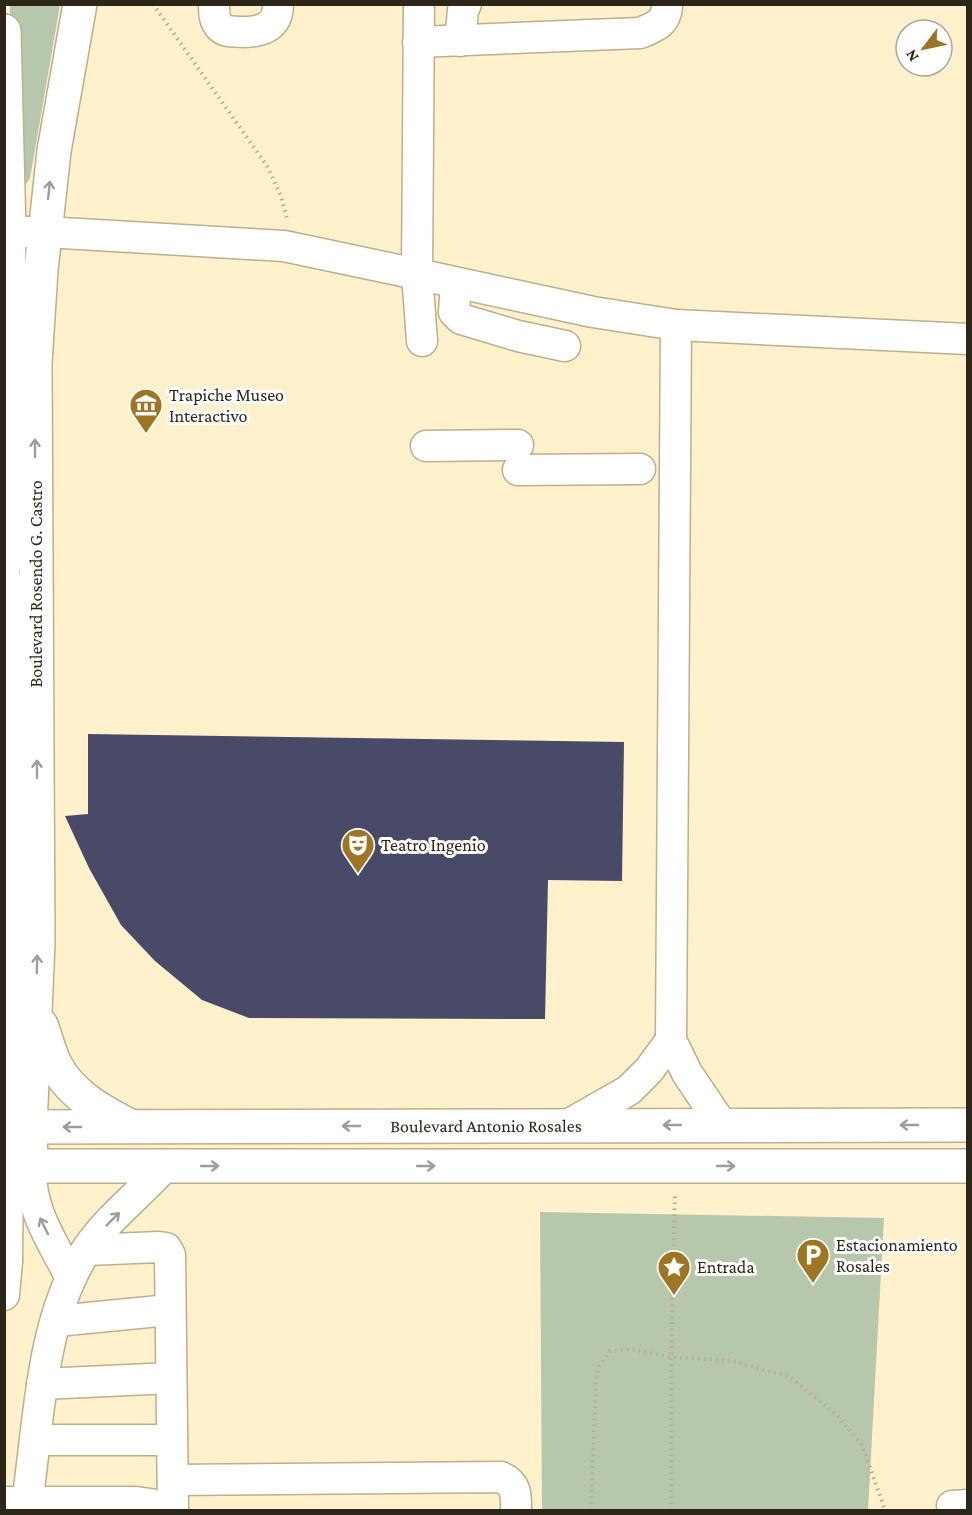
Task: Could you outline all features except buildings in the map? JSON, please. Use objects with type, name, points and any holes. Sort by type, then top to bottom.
[{"type":"main road","name":"Boulevard Rosendo G. Castro","points":[[16,1018],[38,931],[35,363],[54,151],[80,4]]},
{"type":"main road","name":"Boulevard Rosendo G. Castro","points":[[4,31],[7,232],[4,565]]},
{"type":"main road","name":"Boulevard Rosendo G. Castro","points":[[4,580],[5,889],[16,1018],[15,1166]]},
{"type":"main road","points":[[16,1018],[73,1088],[97,1109],[131,1127]]},
{"type":"main road","name":"Boulevard Antonio Rosales","points":[[14,1127],[968,1125]]},
{"type":"main road","points":[[15,1166],[968,1166]]},
{"type":"street","points":[[214,4],[214,15],[218,26],[226,31],[258,32],[267,29],[274,22],[278,4]]},
{"type":"street","points":[[419,4],[417,274],[422,341]]},
{"type":"street","points":[[460,41],[463,10],[466,4]]},
{"type":"street","points":[[418,42],[640,33],[659,26],[667,13],[667,4]]},
{"type":"street","points":[[7,232],[45,232],[284,246],[593,312],[676,325],[968,339]]},
{"type":"street","points":[[456,283],[454,312],[461,319],[518,336],[565,346]]},
{"type":"street","points":[[676,325],[670,1040],[687,1073],[722,1125]]},
{"type":"street","points":[[426,446],[640,469]]},
{"type":"street","points":[[566,1126],[629,1090],[649,1070],[670,1040]]},
{"type":"street","points":[[4,1295],[15,1166]]},
{"type":"street","points":[[15,1166],[30,1184],[34,1205],[71,1278]]},
{"type":"street","points":[[87,1250],[166,1248],[170,1255],[173,1479],[171,1510],[136,1502],[19,1505],[36,1440],[42,1384],[57,1321],[71,1278],[87,1250],[107,1224],[165,1166]]},
{"type":"street","points":[[57,1321],[169,1310]]},
{"type":"street","points":[[42,1384],[171,1378]]},
{"type":"street","points":[[36,1440],[172,1440]]},
{"type":"street","points":[[173,1479],[501,1477],[513,1485],[516,1492],[516,1510]]},
{"type":"path","points":[[153,4],[267,166],[281,196],[287,222],[284,246]]},
{"type":"path","points":[[672,1510],[671,1366],[676,1166]]},
{"type":"path","points":[[591,1510],[598,1368],[610,1351],[631,1349],[672,1357],[732,1361],[790,1377],[837,1415],[862,1445],[885,1510]]},
{"type":"green space","points":[[10,5],[60,5],[30,178],[22,191],[10,199]]},
{"type":"green space","points":[[540,1212],[884,1218],[868,1510],[542,1510]]},
{"type":"place","name":"Trapiche Museo Interactivo","points":[[146,434]]},
{"type":"place","name":"Teatro Ingenio","points":[[358,874]]},
{"type":"place","name":"Estacionamiento Rosales","points":[[813,1284]]},
{"type":"place","name":"Entrada","points":[[674,1296]]}]
